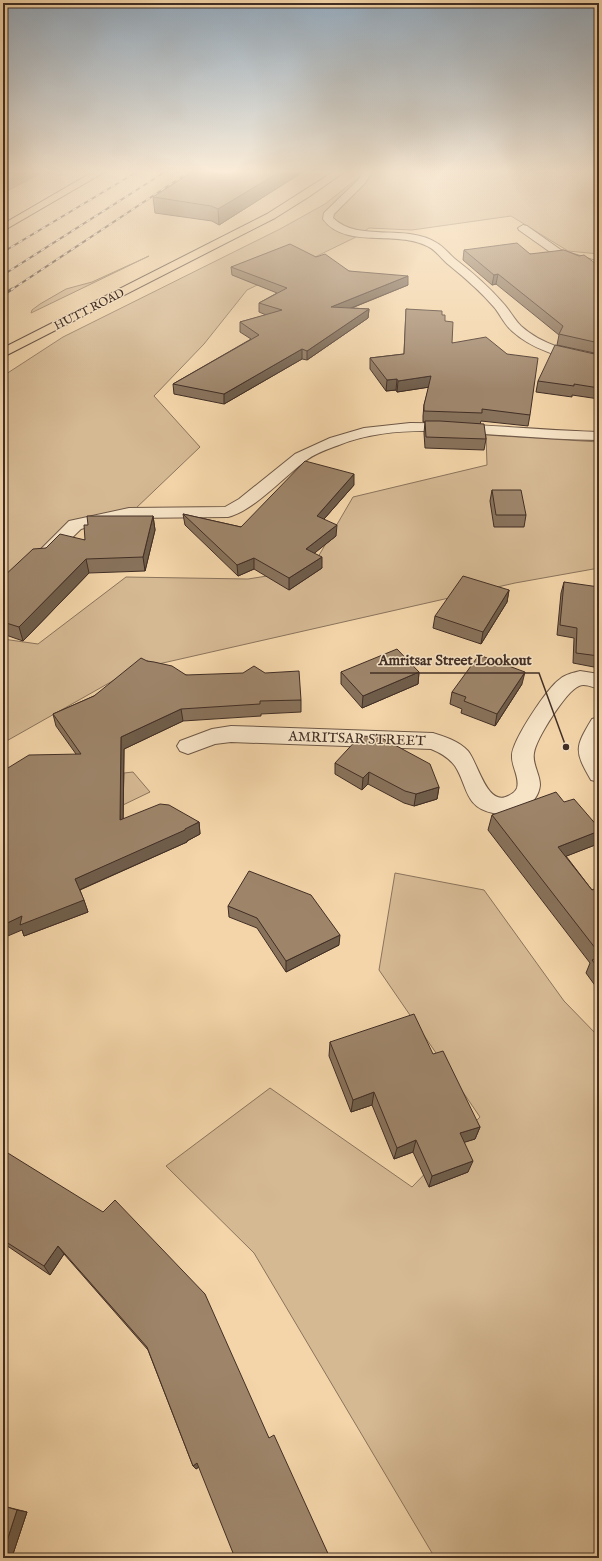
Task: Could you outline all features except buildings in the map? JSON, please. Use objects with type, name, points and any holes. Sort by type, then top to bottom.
[{"type":"main road","name":"HUTT ROAD","points":[[3,353],[218,243]]},
{"type":"street","points":[[430,243],[434,245],[446,258],[478,282],[504,311],[516,328],[537,344],[558,351],[599,360]]},
{"type":"street","points":[[545,243],[558,252],[599,266]]},
{"type":"street","points":[[42,557],[75,525],[95,520],[129,513],[228,512],[245,502],[300,457],[335,441],[369,431],[410,427],[456,427],[563,435],[599,436]]},
{"type":"street","name":"AMRITSAR STREET","points":[[188,746],[212,737],[231,734],[432,741],[451,749],[458,755],[467,768],[475,789],[486,802],[504,806],[515,804],[526,794],[528,781],[523,761],[523,752],[531,732],[563,687],[575,679],[589,678],[599,682]]},
{"type":"street","points":[[599,724],[590,740],[588,751],[593,766],[599,774]]},
{"type":"shaded area","points":[[252,243],[344,243],[247,290],[204,344],[154,396],[200,447],[134,510],[77,523],[3,588],[3,376],[63,337]]},
{"type":"shaded area","points":[[555,243],[599,243],[599,254],[568,251]]},
{"type":"shaded area","points":[[149,256],[31,313],[32,310],[40,304],[66,289],[92,282]]},
{"type":"shaded area","points":[[486,435],[599,442],[599,568],[515,583],[132,670],[3,743],[3,639],[38,644],[126,577],[248,579],[311,569],[353,497],[487,465]]},
{"type":"shaded area","points":[[133,772],[150,792],[123,805],[124,773]]},
{"type":"shaded area","points":[[395,873],[484,890],[564,1001],[599,1037],[599,1558],[435,1558],[254,1253],[166,1166],[270,1088],[412,1187],[480,1117],[379,970]]},
{"type":"railway","points":[[3,252],[18,243]]},
{"type":"railway","points":[[3,275],[54,243]]},
{"type":"railway","points":[[11,290],[82,243]]},
{"type":"railway","points":[[3,295],[12,289]]},
{"type":"place","name":"Amritsar Street Lookout","points":[[566,747]]}]
